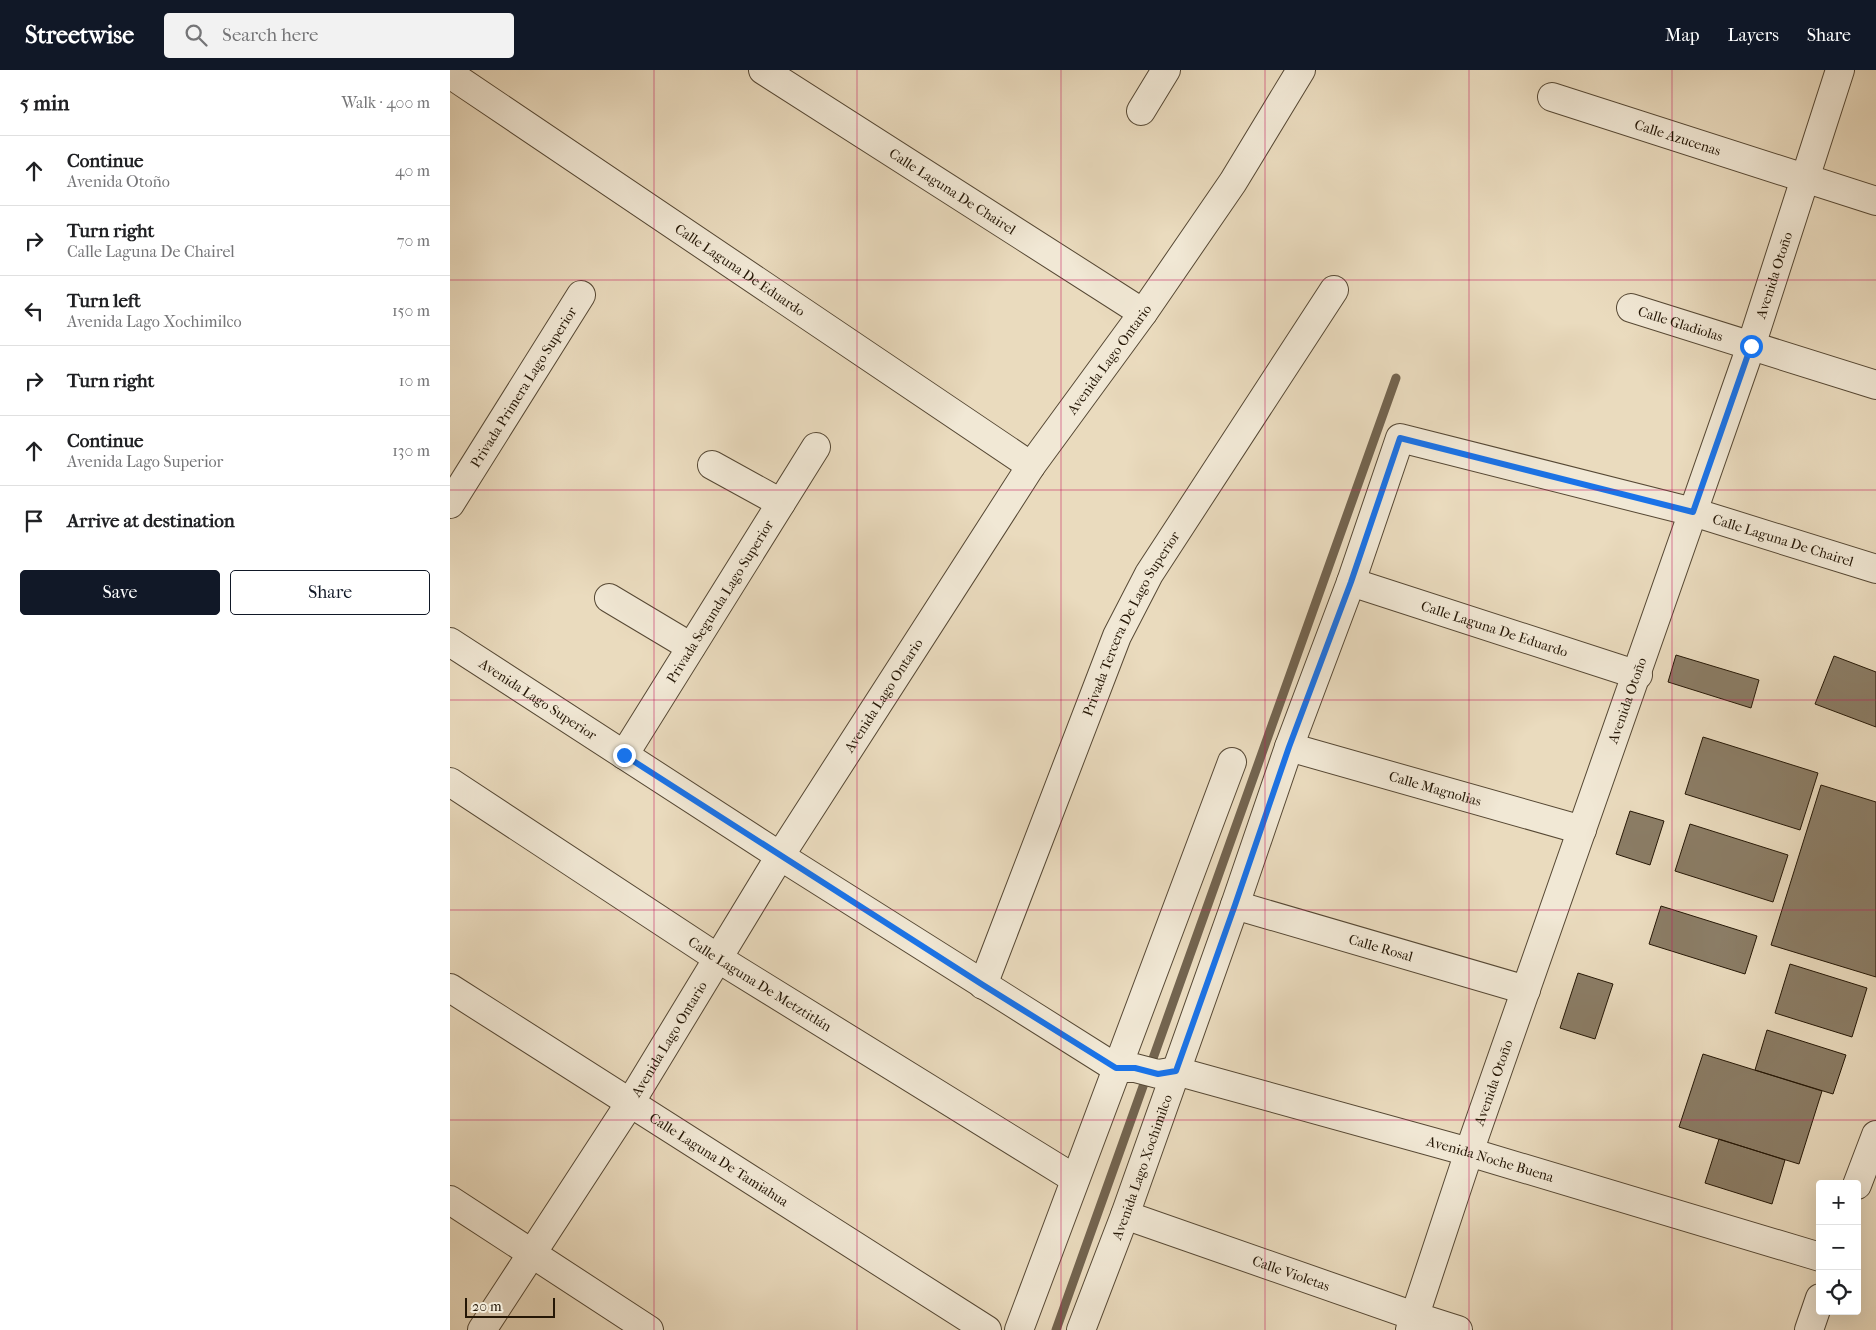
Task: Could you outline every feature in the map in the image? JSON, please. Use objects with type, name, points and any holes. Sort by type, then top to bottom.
[{"type":"street","name":"Calle Laguna De Chairel","points":[[763,70],[1143,313]]},
{"type":"street","points":[[1141,111],[1166,70]]},
{"type":"street","name":"Avenida Lago Ontario","points":[[482,1330],[630,1103],[780,856],[1032,466],[1143,313],[1233,182],[1301,70]]},
{"type":"street","name":"Avenida Otoño","points":[[1412,1323],[1469,1152],[1638,675],[1751,346],[1840,70]]},
{"type":"street","name":"Calle Laguna De Eduardo","points":[[450,74],[1032,466]]},
{"type":"street","name":"Calle Azucenas","points":[[1552,97],[1876,201]]},
{"type":"street","name":"Privada Tercera De Lago Superior","points":[[983,985],[1117,636],[1148,574],[1334,290]]},
{"type":"street","name":"Privada Primera Lago Superior","points":[[450,504],[581,295]]},
{"type":"street","name":"Calle Gladiolas","points":[[1630,308],[1876,385]]},
{"type":"street","name":"Calle Laguna De Chairel","points":[[1400,438],[1693,512],[1876,569]]},
{"type":"street","name":"Avenida Lago Xochimilco","points":[[1018,1330],[1075,1179],[1146,1071],[1235,905],[1289,747],[1351,582],[1400,438]]},
{"type":"street","name":"Privada Segunda Lago Superior","points":[[624,755],[816,447]]},
{"type":"street","points":[[712,465],[781,503]]},
{"type":"street","name":"Calle Laguna De Eduardo","points":[[1351,582],[1638,675]]},
{"type":"street","points":[[609,598],[691,647]]},
{"type":"street","name":"Avenida Lago Superior","points":[[450,642],[983,985],[1146,1071]]},
{"type":"street","name":"Calle Magnolias","points":[[1289,747],[1582,830]]},
{"type":"street","name":"Avenida Lago Xochimilco","points":[[1081,1330],[1125,1215],[1146,1071],[1232,762]]},
{"type":"street","name":"Calle Laguna De Metztitlán","points":[[450,782],[719,959],[1075,1179]]},
{"type":"street","name":"Calle Rosal","points":[[1235,905],[1526,990]]},
{"type":"street","name":"Calle Laguna De Tamiahua","points":[[450,988],[987,1330]]},
{"type":"street","name":"Avenida Noche Buena","points":[[1146,1071],[1469,1152],[1816,1256]]},
{"type":"street","points":[[1859,1180],[1876,1135]]},
{"type":"street","points":[[1861,1191],[1876,1193]]},
{"type":"street","points":[[450,1200],[649,1330]]},
{"type":"street","name":"Calle Violetas","points":[[1125,1215],[1412,1323],[1458,1330]]},
{"type":"street","points":[[1809,1330],[1816,1310]]},
{"type":"building","points":[[1676,655],[1759,680],[1751,708],[1668,682]]},
{"type":"building","points":[[1834,656],[1876,672],[1876,727],[1815,704]]},
{"type":"building","points":[[1703,737],[1818,773],[1800,830],[1685,794]]},
{"type":"building","points":[[1821,785],[1876,802],[1876,977],[1771,945]]},
{"type":"building","points":[[1630,811],[1664,821],[1650,865],[1616,854]]},
{"type":"building","points":[[1690,824],[1788,855],[1773,902],[1675,871]]},
{"type":"building","points":[[1661,906],[1757,936],[1745,974],[1649,944]]},
{"type":"building","points":[[1790,964],[1867,988],[1852,1037],[1775,1013]]},
{"type":"building","points":[[1578,973],[1613,984],[1595,1039],[1560,1028]]},
{"type":"building","points":[[1767,1030],[1846,1055],[1833,1094],[1755,1070]]},
{"type":"building","points":[[1703,1054],[1822,1091],[1799,1164],[1679,1127]]},
{"type":"building","points":[[1719,1139],[1785,1160],[1772,1204],[1705,1183]]},
{"type":"waterway","points":[[1056,1330],[1396,378]]},
{"type":"route","points":[[624,755],[1116,1068],[1135,1068],[1158,1074],[1176,1071],[1289,747],[1351,582],[1400,438],[1693,512],[1751,346]]}]
